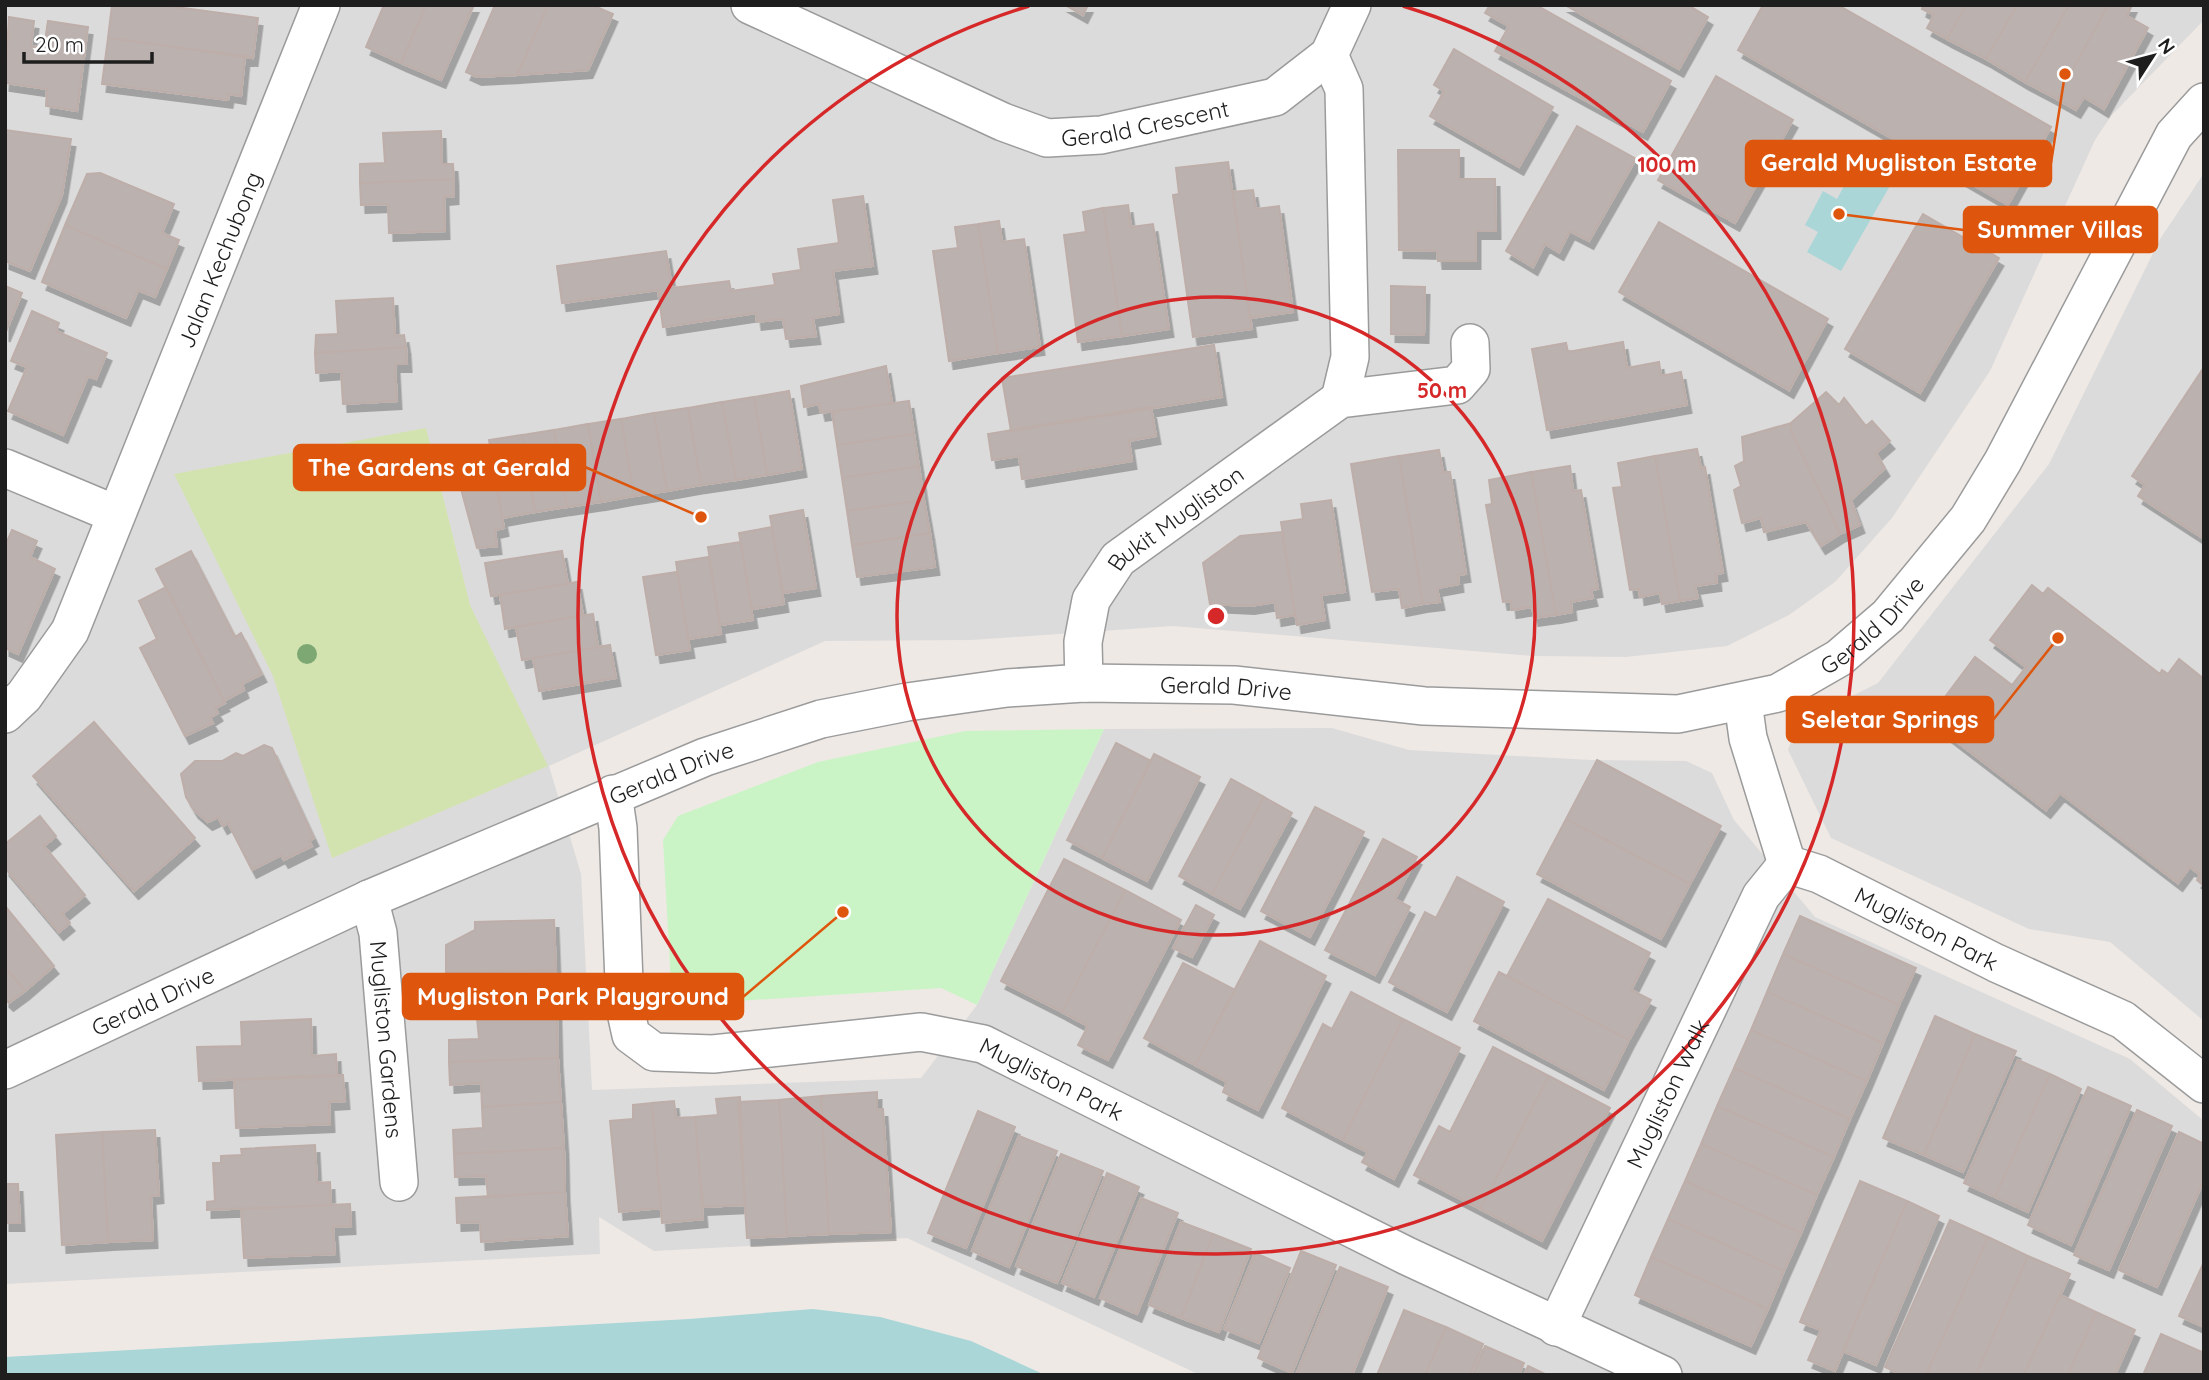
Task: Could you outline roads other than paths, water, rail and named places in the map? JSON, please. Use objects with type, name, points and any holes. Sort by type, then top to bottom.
[{"type":"street","name":"Jalan Kechubong","points":[[5,715],[24,696],[69,631],[321,5]]},
{"type":"street","name":"Gerald Crescent","points":[[750,5],[1003,122],[1047,138],[1101,135],[1275,97],[1329,55],[1352,5]]},
{"type":"street","points":[[1329,55],[1344,89],[1350,357],[1340,399]]},
{"type":"street","name":"Gerald Drive","points":[[5,1070],[369,898],[705,757],[821,719],[932,699],[1084,683],[1234,685],[1424,706],[1678,714],[1778,693],[1854,646],[1912,590],[1968,519],[2003,461],[2174,135],[2204,102]]},
{"type":"street","name":"Bukit Mugliston","points":[[1084,683],[1083,642],[1091,600],[1118,559],[1340,399],[1457,385],[1471,369],[1470,343]]},
{"type":"street","points":[[5,468],[115,514]]},
{"type":"street","points":[[1743,702],[1748,738],[1787,864]]},
{"type":"street","name":"Mugliston Park","points":[[613,794],[618,828],[625,1008],[631,1035],[654,1052],[713,1054],[921,1032],[983,1044],[1407,1256],[1664,1375]]},
{"type":"street","name":"Mugliston Park","points":[[1787,864],[1819,874],[1996,963],[2123,1020],[2204,1084]]},
{"type":"street","name":"Mugliston Walk","points":[[1556,1327],[1761,896],[1787,864]]},
{"type":"street","name":"Mugliston Gardens","points":[[369,898],[378,933],[399,1182]]},
{"type":"water","points":[[1856,164],[1891,184],[1841,271],[1807,252],[1818,232],[1805,225],[1823,191],[1837,199]]},
{"type":"water","points":[[813,1309],[880,1317],[971,1341],[1045,1375],[5,1375],[5,1357],[689,1319]]},
{"type":"place","name":"Gerald Mugliston Estate","points":[[2065,74]]},
{"type":"place","name":"Summer Villas","points":[[1839,214]]},
{"type":"place","name":"The Gardens at Gerald","points":[[701,517]]},
{"type":"place","name":"Seletar Springs","points":[[2058,638]]},
{"type":"place","name":"Mugliston Park Playground","points":[[843,912]]}]
